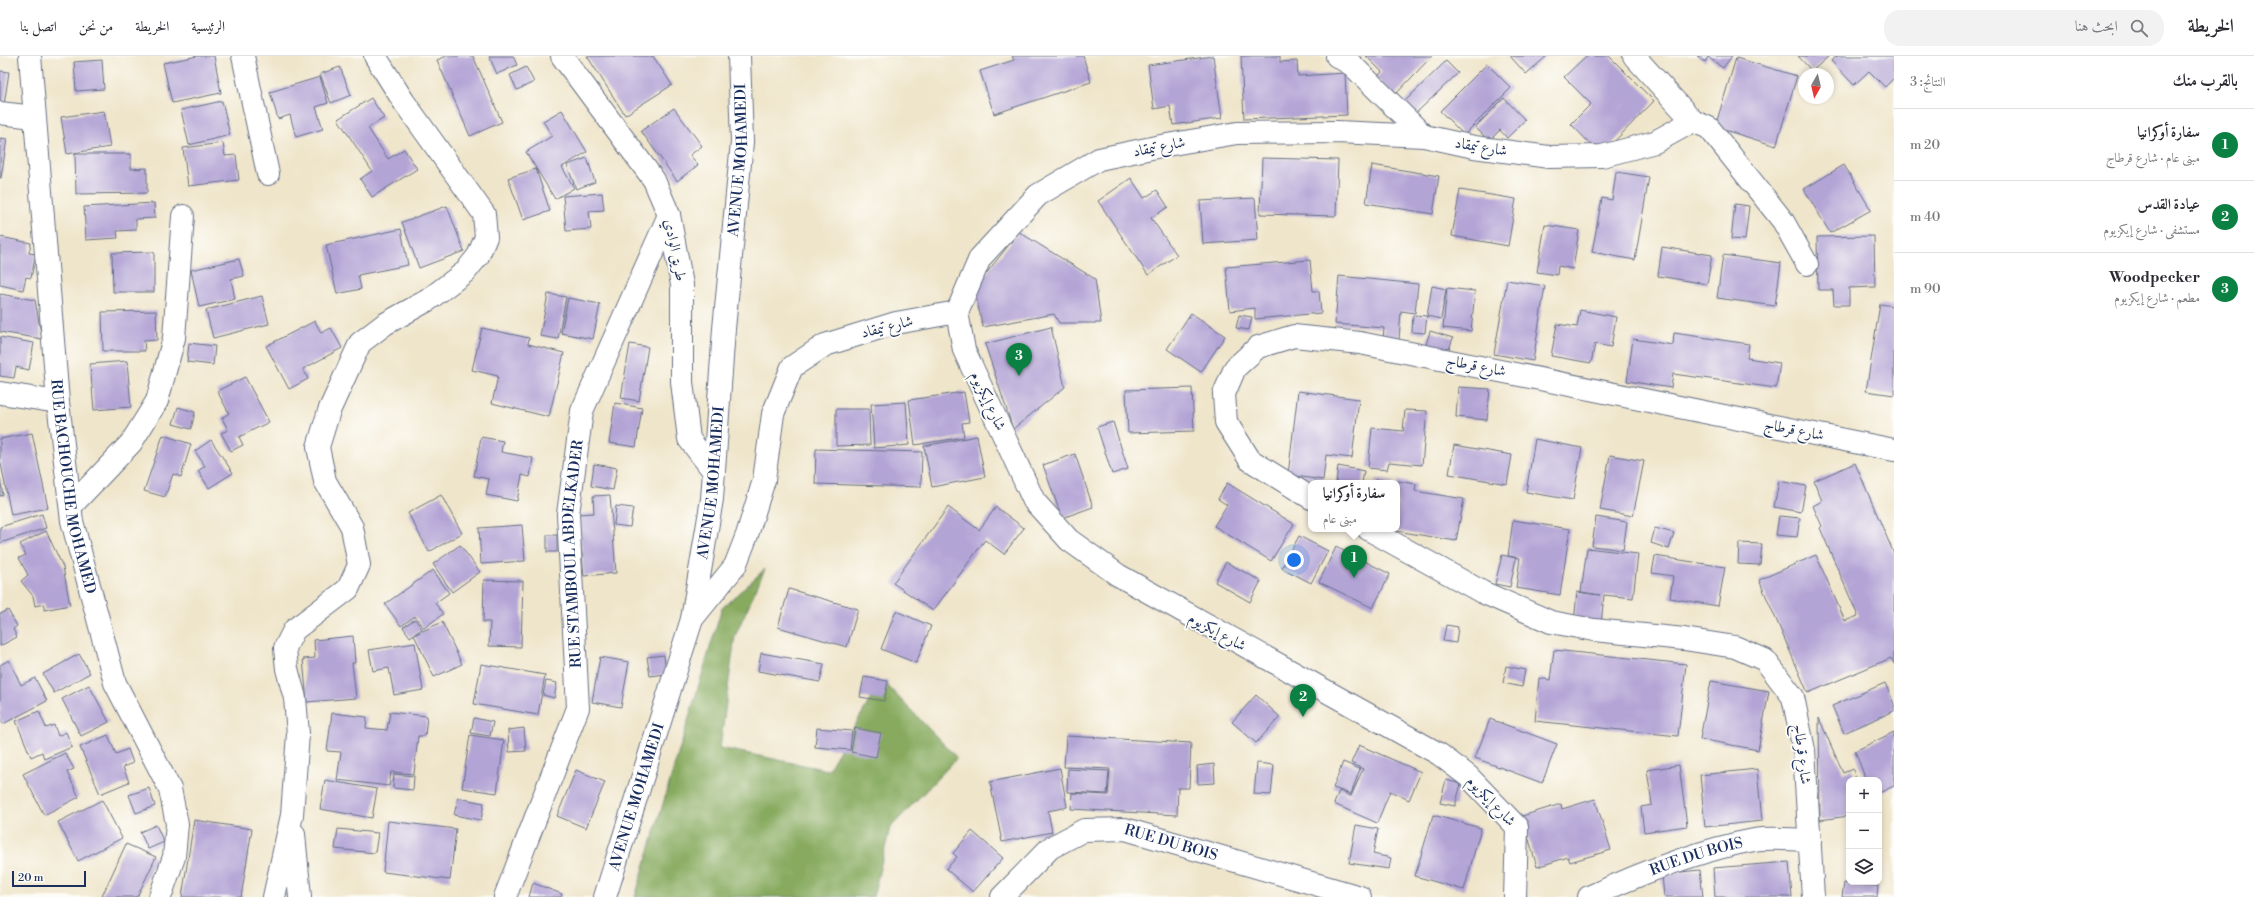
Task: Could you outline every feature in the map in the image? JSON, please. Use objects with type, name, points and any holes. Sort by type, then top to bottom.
[{"type":"street","name":"RUE BACHOUCHE MOHAMED","points":[[30,56],[58,402],[72,521],[115,683],[170,790],[177,824],[174,857],[160,897]]},
{"type":"street","points":[[243,56],[268,174]]},
{"type":"street","points":[[274,897],[292,815],[298,734],[295,698],[287,669],[285,648],[294,630],[348,589],[359,565],[352,527],[325,482],[318,447],[329,411],[360,343],[385,324],[428,300],[465,272],[478,256],[486,237],[484,214],[404,102],[375,56]]},
{"type":"street","name":"طريق الوادي","points":[[562,56],[654,180],[668,215],[682,285],[682,382],[689,440],[712,469]]},
{"type":"street","name":"AVENUE MOHAMEDI","points":[[605,897],[692,619],[712,499],[712,469],[742,142],[739,56]]},
{"type":"street","points":[[1337,56],[1352,65],[1424,136]]},
{"type":"street","points":[[1634,56],[1693,122],[1709,128],[1714,134],[1783,221],[1807,264]]},
{"type":"street","points":[[0,113],[34,118]]},
{"type":"street","name":"شارع تيمقاد","points":[[692,619],[735,566],[764,480],[774,414],[792,367],[825,345],[896,323],[957,312],[980,258],[1038,195],[1099,159],[1161,146],[1237,133],[1337,132],[1424,136],[1474,147],[1549,157],[1602,156],[1655,142],[1693,122]]},
{"type":"street","name":"RUE STAMBOUL ABDELKADER","points":[[505,897],[578,708],[568,514],[582,411],[668,215]]},
{"type":"street","points":[[71,506],[131,443],[157,401],[174,338],[183,216]]},
{"type":"street","name":"شارع إيكزيوم","points":[[957,312],[964,350],[1034,501],[1069,540],[1118,575],[1439,754],[1468,776],[1517,827],[1515,897]]},
{"type":"street","name":"شارع قرطاج","points":[[1308,496],[1250,460],[1226,422],[1224,394],[1235,368],[1258,347],[1294,336],[1360,343],[1894,450]]},
{"type":"street","points":[[0,393],[58,402]]},
{"type":"street","name":"شارع قرطاج","points":[[1373,532],[1482,592],[1551,622],[1594,630],[1684,639],[1735,647],[1765,660],[1793,696],[1804,750],[1813,897]]},
{"type":"street","points":[[292,815],[300,897]]},
{"type":"street","name":"RUE DU BOIS","points":[[1002,897],[1050,848],[1084,830],[1125,829],[1360,897]]},
{"type":"street","name":"RUE DU BOIS","points":[[1589,897],[1691,857],[1755,840],[1810,840]]},
{"type":"green space","points":[[765,569],[735,636],[720,748],[828,770],[882,680],[957,758],[890,828],[873,897],[635,897],[722,608]]},
{"type":"building","points":[[198,56],[214,56],[221,93],[172,103],[163,63]]},
{"type":"building","points":[[447,56],[473,56],[502,122],[470,136],[437,60]]},
{"type":"building","points":[[489,56],[513,56],[517,65],[497,74]]},
{"type":"building","points":[[587,56],[653,56],[672,85],[625,115]]},
{"type":"building","points":[[1012,56],[1083,56],[1091,82],[994,114],[980,71],[1014,60]]},
{"type":"building","points":[[1213,56],[1222,118],[1173,125],[1170,106],[1154,109],[1148,65]]},
{"type":"building","points":[[1241,56],[1280,56],[1280,62],[1297,61],[1298,76],[1345,73],[1347,115],[1244,119]]},
{"type":"building","points":[[1366,56],[1432,56],[1394,96],[1376,78],[1382,72]]},
{"type":"building","points":[[1510,56],[1547,56],[1526,74]]},
{"type":"building","points":[[1586,56],[1609,56],[1654,101],[1601,155],[1571,124],[1591,104],[1564,77]]},
{"type":"building","points":[[1697,56],[1732,56],[1723,68],[1708,57],[1705,62]]},
{"type":"building","points":[[1798,56],[1829,56],[1815,68],[1809,68]]},
{"type":"building","points":[[1837,56],[1894,56],[1894,78],[1885,87],[1869,71],[1854,85],[1831,61]]},
{"type":"building","points":[[1736,58],[1797,76],[1776,146],[1715,127]]},
{"type":"building","points":[[102,60],[104,89],[76,91],[74,62]]},
{"type":"building","points":[[1446,61],[1458,73],[1415,114],[1404,102]]},
{"type":"building","points":[[1487,64],[1511,88],[1464,135],[1440,111]]},
{"type":"building","points":[[340,67],[351,95],[331,103],[320,74]]},
{"type":"building","points":[[526,67],[534,82],[517,90],[510,75]]},
{"type":"building","points":[[0,71],[9,72],[4,105],[0,104]]},
{"type":"building","points":[[320,77],[328,103],[316,107],[323,129],[296,137],[290,115],[278,119],[270,92]]},
{"type":"building","points":[[371,98],[384,118],[368,128],[388,159],[404,149],[417,169],[372,197],[360,179],[372,171],[338,119]]},
{"type":"building","points":[[1504,98],[1525,120],[1507,138],[1500,130],[1489,141],[1475,127]]},
{"type":"building","points":[[222,101],[230,135],[189,145],[181,110]]},
{"type":"building","points":[[674,108],[702,146],[690,155],[698,165],[677,181],[641,131]]},
{"type":"building","points":[[562,110],[587,152],[562,167],[574,188],[555,199],[526,152],[552,136],[543,121]]},
{"type":"building","points":[[104,111],[110,147],[67,154],[61,117]]},
{"type":"building","points":[[0,138],[7,139],[1,178],[0,178]]},
{"type":"building","points":[[223,143],[225,156],[236,155],[239,180],[188,186],[183,148]]},
{"type":"building","points":[[75,154],[131,154],[131,169],[147,168],[147,193],[76,194]]},
{"type":"building","points":[[587,158],[595,182],[576,189],[567,165]]},
{"type":"building","points":[[1262,158],[1338,160],[1336,216],[1260,214]]},
{"type":"building","points":[[1372,165],[1439,176],[1433,214],[1366,203]]},
{"type":"building","points":[[1844,165],[1871,210],[1830,233],[1804,189]]},
{"type":"building","points":[[536,169],[550,211],[523,220],[508,178]]},
{"type":"building","points":[[1616,172],[1649,177],[1635,260],[1592,252],[1602,198],[1612,200]]},
{"type":"building","points":[[1131,178],[1144,198],[1157,190],[1168,207],[1151,218],[1177,255],[1148,275],[1098,201]]},
{"type":"building","points":[[1460,190],[1516,199],[1508,246],[1452,236]]},
{"type":"building","points":[[602,193],[604,210],[589,211],[591,229],[566,231],[563,196]]},
{"type":"building","points":[[1255,198],[1258,240],[1203,244],[1200,201]]},
{"type":"building","points":[[154,203],[155,218],[136,219],[136,230],[117,231],[118,238],[86,240],[84,207]]},
{"type":"building","points":[[1735,204],[1749,206],[1745,240],[1731,239]]},
{"type":"building","points":[[447,206],[464,251],[419,268],[402,222]]},
{"type":"building","points":[[1545,225],[1579,230],[1573,269],[1558,266],[1557,275],[1537,272]]},
{"type":"building","points":[[401,229],[408,265],[358,275],[361,289],[337,294],[326,245]]},
{"type":"building","points":[[1019,232],[1095,279],[1101,323],[1059,323],[1054,314],[983,327],[974,289]]},
{"type":"building","points":[[1874,236],[1875,287],[1849,288],[1849,305],[1834,305],[1833,290],[1818,290],[1817,237]]},
{"type":"building","points":[[0,237],[31,243],[29,253],[36,254],[31,278],[26,277],[23,290],[0,285]]},
{"type":"building","points":[[1662,247],[1712,255],[1707,284],[1658,276]]},
{"type":"building","points":[[154,252],[154,292],[113,292],[112,253]]},
{"type":"building","points":[[1723,255],[1781,263],[1775,306],[1717,298]]},
{"type":"building","points":[[239,259],[244,276],[231,279],[235,299],[199,307],[191,270]]},
{"type":"building","points":[[1310,260],[1313,291],[1319,291],[1321,313],[1255,319],[1255,308],[1230,311],[1226,267]]},
{"type":"building","points":[[1339,276],[1418,284],[1415,313],[1401,311],[1399,340],[1383,339],[1384,328],[1335,324]]},
{"type":"building","points":[[1507,280],[1545,286],[1533,361],[1494,354]]},
{"type":"building","points":[[1432,286],[1446,289],[1441,319],[1427,316]]},
{"type":"building","points":[[1447,288],[1475,291],[1471,331],[1443,328]]},
{"type":"building","points":[[0,294],[35,300],[42,339],[0,332]]},
{"type":"building","points":[[548,294],[566,297],[558,339],[540,336]]},
{"type":"building","points":[[262,296],[269,324],[213,338],[206,310]]},
{"type":"building","points":[[568,298],[600,304],[593,339],[561,333]]},
{"type":"building","points":[[1880,304],[1894,306],[1894,395],[1866,391]]},
{"type":"building","points":[[1580,310],[1616,317],[1611,347],[1595,344],[1591,363],[1551,356],[1557,324],[1577,327]]},
{"type":"building","points":[[156,311],[157,340],[144,341],[145,351],[103,351],[102,312]]},
{"type":"building","points":[[1191,313],[1225,336],[1201,372],[1167,349]]},
{"type":"building","points":[[1239,315],[1252,317],[1249,330],[1236,328]]},
{"type":"building","points":[[1413,315],[1427,316],[1425,333],[1412,332]]},
{"type":"building","points":[[315,321],[321,333],[331,328],[342,348],[303,369],[308,379],[289,389],[266,346]]},
{"type":"building","points":[[1051,327],[1065,387],[1013,429],[985,344]]},
{"type":"building","points":[[482,328],[529,338],[528,344],[564,353],[549,417],[492,403],[498,376],[472,370]]},
{"type":"building","points":[[1430,331],[1453,338],[1448,352],[1426,345]]},
{"type":"building","points":[[1674,333],[1749,344],[1747,358],[1780,363],[1776,388],[1673,374],[1671,388],[1627,381],[1633,339],[1673,345]]},
{"type":"building","points":[[0,337],[34,343],[29,370],[16,367],[14,378],[0,376]]},
{"type":"building","points":[[189,343],[215,346],[213,365],[187,362]]},
{"type":"building","points":[[630,344],[648,347],[639,401],[621,398]]},
{"type":"building","points":[[127,361],[131,407],[94,410],[90,364]]},
{"type":"building","points":[[245,377],[269,422],[239,437],[243,445],[231,451],[221,433],[228,430],[222,418],[229,413],[217,391]]},
{"type":"building","points":[[1458,387],[1490,389],[1487,420],[1456,417]]},
{"type":"building","points":[[1192,388],[1194,431],[1128,433],[1126,390]]},
{"type":"building","points":[[1298,391],[1359,399],[1352,458],[1326,455],[1323,480],[1288,475]]},
{"type":"building","points":[[964,392],[969,422],[962,423],[964,437],[915,445],[909,400]]},
{"type":"building","points":[[906,402],[909,445],[874,448],[871,404]]},
{"type":"building","points":[[615,403],[642,408],[636,447],[609,443]]},
{"type":"building","points":[[178,407],[195,412],[191,429],[173,424]]},
{"type":"building","points":[[836,409],[869,409],[870,445],[836,446]]},
{"type":"building","points":[[1405,410],[1427,411],[1422,465],[1389,462],[1387,470],[1368,468],[1372,428],[1403,431]]},
{"type":"building","points":[[1113,422],[1128,469],[1112,474],[1097,427]]},
{"type":"building","points":[[32,433],[48,508],[11,515],[0,459],[0,439]]},
{"type":"building","points":[[163,435],[191,444],[181,477],[173,474],[165,497],[144,491]]},
{"type":"building","points":[[977,436],[985,477],[932,487],[924,446]]},
{"type":"building","points":[[481,437],[503,441],[501,452],[533,458],[530,477],[522,475],[517,501],[486,495],[489,479],[474,476]]},
{"type":"building","points":[[1535,439],[1582,448],[1573,500],[1526,492]]},
{"type":"building","points":[[211,440],[233,473],[209,488],[198,471],[205,466],[195,451]]},
{"type":"building","points":[[1454,445],[1512,455],[1507,484],[1449,474]]},
{"type":"building","points":[[816,449],[922,452],[921,487],[815,484]]},
{"type":"building","points":[[1075,454],[1093,507],[1062,518],[1043,465]]},
{"type":"building","points":[[1610,455],[1644,461],[1633,516],[1600,510]]},
{"type":"building","points":[[1855,463],[1894,554],[1894,664],[1891,658],[1808,693],[1759,580],[1816,555],[1845,621],[1858,616],[1820,528],[1822,526],[1813,506],[1822,501],[1814,481]]},
{"type":"building","points":[[594,464],[617,468],[613,490],[591,486]]},
{"type":"building","points":[[1338,466],[1364,471],[1362,480],[1336,480]]},
{"type":"building","points":[[0,478],[3,495],[0,496]]},
{"type":"building","points":[[1400,481],[1416,484],[1415,491],[1464,499],[1456,541],[1400,532]]},
{"type":"building","points":[[1779,481],[1806,486],[1801,512],[1774,507]]},
{"type":"building","points":[[1227,483],[1294,524],[1271,561],[1214,526],[1227,505],[1218,499]]},
{"type":"building","points":[[441,495],[462,533],[429,552],[408,513]]},
{"type":"building","points":[[610,495],[616,573],[584,576],[578,514],[594,513],[593,496]]},
{"type":"building","points":[[616,506],[633,508],[630,527],[614,525]]},
{"type":"building","points":[[948,507],[979,530],[996,507],[1024,528],[1004,554],[985,540],[933,611],[893,583]]},
{"type":"building","points":[[42,514],[46,528],[0,543],[0,527]]},
{"type":"building","points":[[1779,516],[1800,518],[1797,537],[1776,535]]},
{"type":"building","points":[[1596,517],[1627,522],[1623,550],[1592,546]]},
{"type":"building","points":[[1513,520],[1570,529],[1560,595],[1516,588],[1520,558],[1508,556]]},
{"type":"building","points":[[522,525],[525,561],[481,564],[479,528]]},
{"type":"building","points":[[1655,528],[1674,533],[1669,549],[1651,543]]},
{"type":"building","points":[[46,531],[63,567],[70,605],[44,610],[44,604],[35,606],[33,596],[21,581],[28,575],[19,558],[26,555],[20,544]]},
{"type":"building","points":[[547,535],[557,535],[557,552],[547,552]]},
{"type":"building","points":[[1299,536],[1328,551],[1311,583],[1282,568]]},
{"type":"building","points":[[1739,543],[1762,544],[1760,565],[1738,564]]},
{"type":"building","points":[[460,545],[480,572],[452,592],[433,564]]},
{"type":"building","points":[[1336,547],[1390,574],[1373,608],[1319,582]]},
{"type":"building","points":[[1587,548],[1638,554],[1633,598],[1604,595],[1601,625],[1574,623],[1577,592],[1600,595],[1581,592]]},
{"type":"building","points":[[1502,555],[1516,558],[1510,587],[1495,584]]},
{"type":"building","points":[[1655,556],[1725,567],[1718,606],[1670,598],[1673,576],[1652,573]]},
{"type":"building","points":[[1226,562],[1261,581],[1250,602],[1215,582]]},
{"type":"building","points":[[433,570],[449,593],[435,603],[443,614],[424,628],[415,616],[401,626],[385,604]]},
{"type":"building","points":[[484,580],[523,581],[521,647],[489,646],[490,622],[483,622]]},
{"type":"building","points":[[789,589],[858,609],[847,647],[778,627]]},
{"type":"building","points":[[8,610],[17,626],[13,629],[17,637],[0,646],[0,614]]},
{"type":"building","points":[[896,611],[931,626],[916,663],[881,649]]},
{"type":"building","points":[[415,619],[422,629],[410,637],[403,627]]},
{"type":"building","points":[[442,622],[462,664],[434,677],[414,635]]},
{"type":"building","points":[[1446,625],[1458,627],[1456,643],[1443,641]]},
{"type":"building","points":[[353,636],[355,663],[352,663],[356,698],[307,702],[303,659],[315,658],[314,640]]},
{"type":"building","points":[[415,643],[423,690],[394,695],[389,668],[373,671],[369,650]]},
{"type":"building","points":[[1554,650],[1686,664],[1678,736],[1535,721],[1539,678],[1550,680]]},
{"type":"building","points":[[761,653],[824,664],[820,682],[758,671]]},
{"type":"building","points":[[79,654],[90,673],[54,693],[43,674]]},
{"type":"building","points":[[664,655],[666,674],[650,676],[647,657]]},
{"type":"building","points":[[600,657],[629,662],[621,707],[592,702]]},
{"type":"building","points":[[9,660],[21,685],[35,678],[47,701],[3,724],[0,719],[0,665]]},
{"type":"building","points":[[481,664],[545,675],[538,715],[474,704]]},
{"type":"building","points":[[1506,666],[1525,670],[1522,687],[1503,683]]},
{"type":"building","points":[[864,677],[888,681],[884,701],[860,697]]},
{"type":"building","points":[[546,681],[557,683],[554,698],[543,695]]},
{"type":"building","points":[[1711,681],[1769,691],[1758,750],[1700,739]]},
{"type":"building","points":[[1885,683],[1894,704],[1894,711],[1844,733],[1832,706]]},
{"type":"building","points":[[89,685],[109,722],[81,736],[62,699]]},
{"type":"building","points":[[1256,695],[1280,717],[1256,743],[1232,722]]},
{"type":"building","points":[[39,711],[46,728],[54,725],[58,736],[66,732],[72,747],[44,759],[42,752],[31,757],[16,721]]},
{"type":"building","points":[[390,712],[427,716],[425,736],[418,736],[414,774],[391,772],[389,786],[337,780],[341,752],[327,751],[332,713],[367,717],[366,728],[387,730]]},
{"type":"building","points":[[474,718],[493,722],[490,736],[471,733]]},
{"type":"building","points":[[1819,718],[1843,773],[1853,769],[1855,777],[1846,777],[1846,816],[1820,820]]},
{"type":"building","points":[[1490,719],[1557,744],[1542,783],[1475,758]]},
{"type":"building","points":[[524,728],[526,751],[509,752],[508,730]]},
{"type":"building","points":[[817,728],[852,731],[850,750],[815,747]]},
{"type":"building","points":[[855,728],[881,733],[876,757],[851,752]]},
{"type":"building","points":[[1894,732],[1894,786],[1882,792],[1882,777],[1865,777],[1855,751]]},
{"type":"building","points":[[108,735],[116,754],[128,749],[133,763],[123,767],[129,782],[100,794],[80,747]]},
{"type":"building","points":[[470,735],[504,740],[497,793],[462,788]]},
{"type":"building","points":[[1066,736],[1191,743],[1189,788],[1178,788],[1177,815],[1071,809],[1072,793],[1108,795],[1110,769],[1064,767]]},
{"type":"building","points":[[1359,745],[1421,772],[1409,800],[1390,791],[1377,823],[1334,804],[1339,791],[1351,796],[1363,769],[1351,763]]},
{"type":"building","points":[[65,753],[74,769],[67,772],[79,797],[44,815],[23,774]]},
{"type":"building","points":[[1343,762],[1360,769],[1351,794],[1333,788]]},
{"type":"building","points":[[1257,763],[1274,765],[1271,795],[1254,794]]},
{"type":"building","points":[[1214,764],[1215,783],[1198,784],[1197,766]]},
{"type":"building","points":[[1679,765],[1687,826],[1644,832],[1641,807],[1652,805],[1647,770]]},
{"type":"building","points":[[1060,768],[1067,807],[1048,811],[1052,832],[1002,842],[990,782]]},
{"type":"building","points":[[1068,769],[1109,771],[1107,794],[1067,792]]},
{"type":"building","points":[[1757,769],[1762,821],[1705,827],[1700,775]]},
{"type":"building","points":[[576,770],[605,782],[586,828],[557,816]]},
{"type":"building","points":[[394,774],[414,776],[413,790],[393,788]]},
{"type":"building","points":[[325,780],[377,789],[372,818],[320,809]]},
{"type":"building","points":[[1446,780],[1461,784],[1455,806],[1440,803]]},
{"type":"building","points":[[149,788],[155,806],[136,813],[129,795]]},
{"type":"building","points":[[458,798],[484,803],[481,820],[454,815]]},
{"type":"building","points":[[1595,799],[1611,850],[1570,862],[1568,857],[1537,867],[1522,816],[1561,804],[1562,809]]},
{"type":"building","points":[[102,800],[122,838],[78,861],[58,822]]},
{"type":"building","points":[[1433,815],[1481,828],[1464,890],[1415,876]]},
{"type":"building","points":[[194,820],[252,829],[241,897],[182,897]]},
{"type":"building","points":[[388,821],[456,829],[450,880],[383,872]]},
{"type":"building","points":[[156,825],[164,842],[148,849],[140,832]]},
{"type":"building","points":[[1356,825],[1378,829],[1373,854],[1391,858],[1389,869],[1349,863]]},
{"type":"building","points":[[338,829],[378,833],[375,853],[335,849]]},
{"type":"building","points":[[972,831],[1003,858],[973,892],[946,869],[957,857],[953,853]]},
{"type":"building","points":[[126,844],[156,857],[137,897],[104,897],[102,896]]},
{"type":"building","points":[[1789,862],[1792,897],[1715,897],[1713,868]]},
{"type":"building","points":[[1700,870],[1703,897],[1664,897],[1662,874]]},
{"type":"building","points":[[533,883],[562,894],[561,897],[529,897]]},
{"type":"building","points":[[1844,883],[1846,883],[1846,885],[1878,886],[1877,897],[1842,897]]},
{"type":"place","name":"Woodpecker","points":[[1019,376]]},
{"type":"place","name":"سفارة أوكرانيا","points":[[1354,578]]},
{"type":"place","name":"عيادة القدس","points":[[1303,717]]}]
